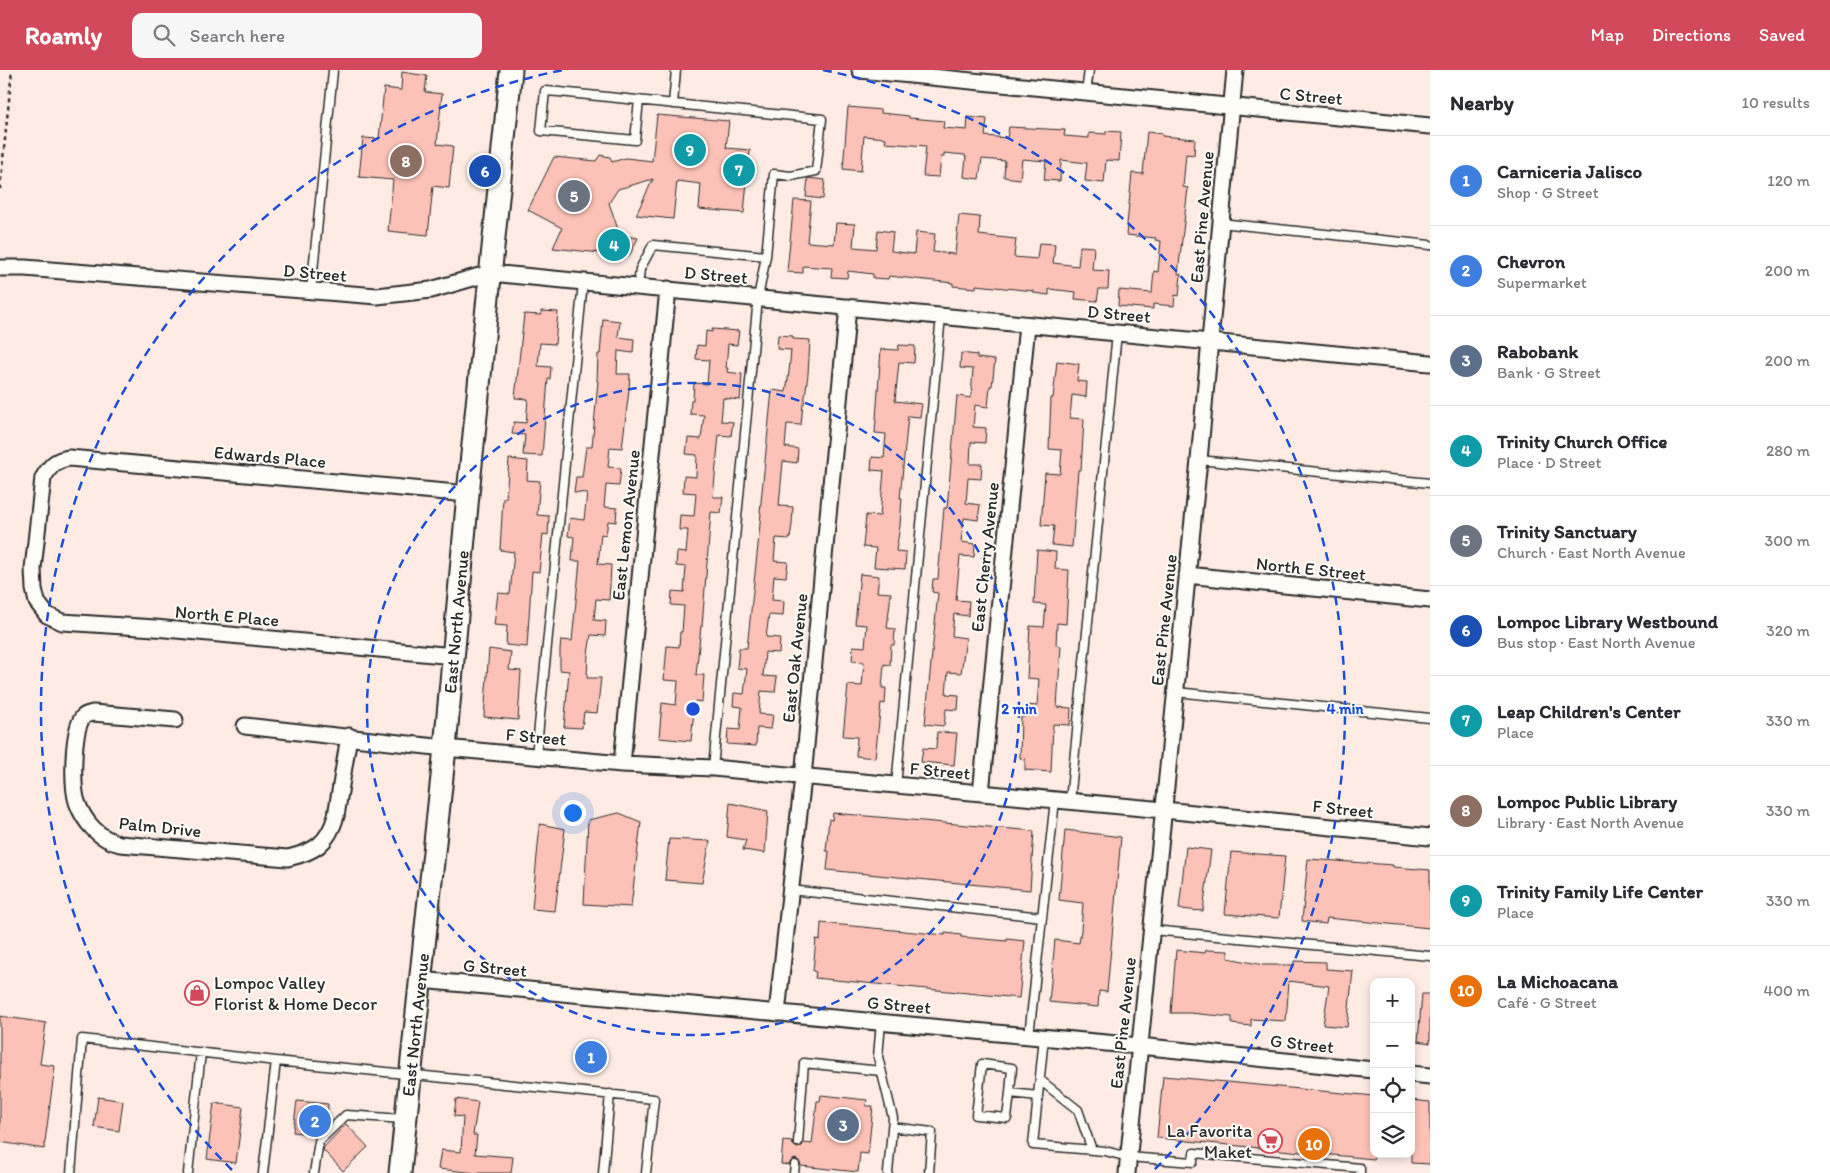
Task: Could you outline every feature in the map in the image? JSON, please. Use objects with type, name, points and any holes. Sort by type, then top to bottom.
[{"type":"street","name":"East North Avenue","points":[[400,1173],[446,748],[468,494],[511,70]]},
{"type":"street","name":"C Street","points":[[860,70],[1430,126]]},
{"type":"street","name":"East Pine Avenue","points":[[1127,1173],[1199,460],[1235,70]]},
{"type":"street","name":"D Street","points":[[0,268],[25,268],[377,296],[431,290],[490,272],[1430,363]]},
{"type":"street","name":"East Lemon Avenue","points":[[622,764],[668,289]]},
{"type":"street","name":"East Oak Avenue","points":[[777,1013],[848,306]]},
{"type":"street","name":"East Cherry Avenue","points":[[981,794],[1027,325]]},
{"type":"street","name":"Edwards Place","points":[[69,458],[468,494]]},
{"type":"street","name":"North E Place","points":[[69,458],[58,459],[50,466],[43,478],[33,569],[37,602],[48,615],[62,622],[155,628],[454,656]]},
{"type":"street","name":"North E Street","points":[[1187,575],[1430,600]]},
{"type":"street","name":"Palm Drive","points":[[175,720],[93,713],[87,714],[82,718],[76,736],[74,786],[77,802],[86,821],[107,841],[120,844],[288,858],[305,854],[320,845],[333,827],[349,736]]},
{"type":"street","points":[[246,726],[446,748]]},
{"type":"street","name":"F Street","points":[[446,748],[622,764],[713,768],[1063,800],[1430,837]]},
{"type":"street","name":"G Street","points":[[420,980],[1037,1036],[1370,1070]]},
{"type":"street","points":[[1415,1074],[1430,1076]]},
{"type":"lane","points":[[673,104],[676,70]]},
{"type":"lane","points":[[1086,93],[1088,70]]},
{"type":"lane","points":[[311,292],[333,71]]},
{"type":"lane","points":[[639,100],[635,140],[541,131],[545,91],[639,100],[673,104],[822,118],[816,171],[791,176],[774,174],[766,256],[758,298],[713,768]]},
{"type":"lane","points":[[1220,223],[1430,245]]},
{"type":"lane","points":[[638,287],[640,269],[652,245],[766,256]]},
{"type":"lane","points":[[536,756],[583,282]]},
{"type":"lane","points":[[896,786],[941,316]]},
{"type":"lane","points":[[1117,333],[1063,800],[1042,917],[1037,1036],[1040,1080],[1032,1145],[1092,1150],[1128,1157],[1193,1162],[1194,1154],[1360,1168],[1360,1173]]},
{"type":"lane","points":[[1199,460],[1430,483]]},
{"type":"lane","points":[[1176,692],[1430,718]]},
{"type":"lane","points":[[790,890],[1042,917]]},
{"type":"lane","points":[[1152,930],[1430,956]]},
{"type":"lane","points":[[881,1022],[878,1057],[893,1118],[888,1173]]},
{"type":"lane","points":[[71,1173],[82,1039],[276,1061],[654,1099],[646,1173]]},
{"type":"lane","points":[[188,1173],[201,1052]]},
{"type":"lane","points":[[263,1173],[276,1061]]},
{"type":"lane","points":[[798,1142],[804,1064],[881,1071]]},
{"type":"lane","points":[[982,1064],[1012,1068],[1010,1094],[1007,1118],[976,1115],[982,1064]]},
{"type":"lane","points":[[1040,1080],[1078,1110],[1092,1150]]},
{"type":"lane","points":[[603,1173],[610,1094]]},
{"type":"lane","points":[[1010,1094],[1038,1096]]},
{"type":"lane","points":[[314,1173],[318,1141],[346,1114],[406,1119]]},
{"type":"lane","points":[[892,1128],[932,1132],[929,1173]]},
{"type":"path","points":[[0,189],[12,70]]},
{"type":"building","points":[[402,72],[427,76],[425,92],[442,94],[437,144],[453,146],[449,188],[433,186],[428,235],[388,231],[393,180],[359,177],[363,138],[379,139],[384,88],[401,90]]},
{"type":"building","points":[[848,107],[881,110],[881,113],[909,116],[909,118],[944,121],[943,128],[967,130],[968,117],[987,119],[985,136],[1007,138],[1009,127],[1065,130],[1064,136],[1089,138],[1089,133],[1106,134],[1106,131],[1121,132],[1119,161],[1106,160],[1104,183],[1085,181],[1087,163],[1061,160],[1060,181],[1044,180],[1046,161],[1022,159],[1020,179],[1004,177],[1005,161],[982,159],[979,179],[964,177],[965,155],[944,153],[944,157],[941,157],[939,177],[923,176],[926,146],[885,143],[886,138],[864,136],[861,171],[843,169]]},
{"type":"building","points":[[657,115],[729,121],[726,148],[750,150],[744,213],[699,209],[701,184],[677,181],[673,219],[636,215],[653,179],[618,189],[609,203],[623,244],[626,236],[638,238],[629,256],[553,248],[562,228],[528,210],[554,157],[596,161],[600,155],[610,157],[612,162],[626,158],[652,161]]},
{"type":"building","points":[[1147,132],[1163,134],[1162,136],[1195,139],[1194,155],[1186,154],[1183,187],[1188,188],[1178,274],[1181,274],[1179,296],[1175,295],[1174,306],[1153,304],[1153,309],[1118,306],[1119,290],[1152,293],[1154,271],[1158,272],[1161,241],[1155,240],[1156,238],[1126,235],[1132,173],[1143,174]]},
{"type":"building","points":[[808,178],[825,180],[823,199],[806,197]]},
{"type":"building","points":[[794,200],[811,201],[807,242],[834,244],[836,223],[855,224],[853,247],[876,249],[878,230],[893,232],[891,251],[914,254],[916,232],[935,234],[933,252],[955,254],[959,215],[980,217],[979,235],[1016,239],[1014,257],[1037,259],[1039,243],[1055,244],[1053,263],[1078,266],[1080,246],[1094,247],[1092,270],[1109,271],[1108,289],[1099,289],[1097,301],[1075,299],[1076,292],[1049,289],[1049,295],[1034,293],[1034,291],[976,285],[976,288],[953,286],[953,283],[889,276],[888,279],[873,278],[873,274],[848,271],[847,278],[831,277],[832,268],[803,266],[803,273],[787,272]]},
{"type":"building","points":[[541,311],[558,312],[555,344],[540,343],[538,366],[551,367],[550,379],[548,379],[542,456],[523,455],[525,435],[512,434],[514,422],[526,423],[528,399],[515,398],[524,314],[541,315]]},
{"type":"building","points":[[603,319],[620,321],[618,337],[634,339],[633,353],[618,351],[617,374],[630,374],[622,448],[610,447],[608,467],[621,468],[619,486],[606,485],[604,507],[617,508],[616,522],[608,521],[606,535],[601,534],[598,564],[611,565],[609,600],[596,599],[594,620],[606,621],[605,636],[591,635],[588,654],[587,678],[601,678],[597,713],[584,712],[582,728],[564,727],[569,671],[560,670],[560,650],[561,640],[572,641],[580,561],[572,561],[574,537],[568,536],[570,518],[584,520],[587,493],[574,492],[576,477],[582,477],[586,447],[592,447],[598,381],[598,354],[600,354]]},
{"type":"building","points":[[712,329],[739,331],[737,345],[728,344],[726,368],[728,368],[727,372],[742,374],[740,400],[723,398],[721,421],[733,422],[731,436],[719,435],[713,497],[723,497],[721,513],[711,512],[696,675],[704,675],[702,702],[695,701],[691,741],[659,738],[662,703],[676,705],[678,681],[664,680],[667,646],[679,647],[680,632],[682,632],[684,606],[671,605],[672,591],[684,592],[686,567],[676,566],[677,552],[686,553],[688,530],[679,530],[680,515],[694,516],[696,493],[683,492],[684,476],[696,477],[697,455],[686,454],[688,438],[701,439],[704,415],[690,414],[694,383],[707,384],[709,360],[696,359],[697,345],[705,346],[706,331],[712,332]]},
{"type":"building","points":[[778,335],[793,336],[793,339],[810,340],[808,374],[801,425],[787,424],[785,447],[798,449],[797,463],[783,461],[779,506],[793,507],[792,524],[790,539],[776,538],[774,561],[788,562],[786,577],[774,576],[772,600],[784,601],[783,616],[769,615],[766,637],[780,638],[779,653],[765,652],[763,676],[777,677],[775,692],[761,691],[759,714],[773,715],[771,729],[757,728],[756,746],[727,744],[728,729],[740,730],[742,707],[733,706],[734,693],[744,694],[747,669],[737,668],[739,648],[747,648],[772,390],[786,392],[789,372],[791,350],[777,349]]},
{"type":"building","points":[[899,345],[915,346],[914,363],[899,362],[895,401],[922,404],[920,417],[908,416],[900,498],[902,498],[900,526],[896,551],[906,552],[905,569],[874,567],[876,548],[863,547],[866,515],[880,516],[884,471],[871,470],[872,457],[884,458],[886,434],[875,433],[881,349],[898,350]]},
{"type":"building","points":[[961,353],[977,355],[977,358],[995,360],[988,407],[975,405],[973,427],[986,428],[985,443],[971,442],[970,464],[982,464],[981,479],[968,478],[966,503],[980,505],[978,520],[964,518],[961,542],[975,544],[974,557],[960,556],[956,600],[969,601],[968,616],[954,614],[952,636],[966,638],[961,673],[948,672],[946,694],[959,695],[958,710],[946,709],[944,726],[925,724],[938,593],[932,592],[933,579],[938,579],[944,508],[947,508],[957,396],[971,398],[973,369],[960,368]]},
{"type":"building","points":[[1057,361],[1079,364],[1077,381],[1087,382],[1086,397],[1072,395],[1070,418],[1084,419],[1081,470],[1078,470],[1072,547],[1052,545],[1054,526],[1041,525],[1045,473],[1060,474],[1062,450],[1049,449],[1051,398],[1053,398]]},
{"type":"building","points":[[509,459],[528,461],[527,480],[540,481],[537,515],[549,516],[548,535],[543,534],[539,572],[532,571],[527,647],[506,645],[507,626],[494,625],[498,593],[510,594],[514,552],[500,550],[503,498],[506,498]]},
{"type":"building","points":[[1037,550],[1056,552],[1055,569],[1069,570],[1066,624],[1057,623],[1056,645],[1061,646],[1057,707],[1071,708],[1070,725],[1053,724],[1051,772],[1025,770],[1025,759],[1020,758],[1021,717],[1025,717],[1026,705],[1037,706],[1039,679],[1027,678],[1030,626],[1044,627],[1046,605],[1034,604]]},
{"type":"building","points":[[860,574],[879,576],[877,592],[891,593],[887,628],[895,629],[894,645],[891,645],[890,665],[884,664],[882,688],[886,688],[885,704],[881,703],[875,758],[856,756],[857,737],[843,736],[848,685],[862,686],[864,662],[852,661],[853,646],[865,647],[867,625],[855,624]]},
{"type":"building","points":[[489,649],[511,652],[509,670],[521,671],[518,720],[484,717]]},
{"type":"building","points":[[937,732],[957,733],[954,765],[921,762],[923,748],[936,749]]},
{"type":"building","points":[[730,803],[768,811],[765,853],[743,850],[746,840],[727,837]]},
{"type":"building","points":[[619,813],[641,822],[631,907],[584,904],[588,820]]},
{"type":"building","points":[[833,813],[1034,831],[1030,890],[827,870],[829,851],[826,851],[829,819],[832,820]]},
{"type":"building","points":[[540,824],[565,829],[555,911],[532,909]]},
{"type":"building","points":[[1065,830],[1121,837],[1107,992],[1099,991],[1098,1007],[1049,1002],[1055,940],[1079,943],[1081,930],[1083,903],[1059,900]]},
{"type":"building","points":[[669,839],[710,841],[702,883],[665,880]]},
{"type":"building","points":[[1186,847],[1211,850],[1203,911],[1179,909]]},
{"type":"building","points":[[1231,852],[1285,856],[1279,918],[1225,914]]},
{"type":"building","points":[[1308,859],[1393,865],[1393,867],[1430,870],[1430,928],[1327,918],[1326,924],[1302,921]]},
{"type":"building","points":[[821,923],[945,935],[945,933],[961,935],[961,937],[1025,941],[1019,998],[815,978],[816,972],[813,971],[816,939],[820,940]]},
{"type":"building","points":[[1176,950],[1205,953],[1206,950],[1228,951],[1228,958],[1263,965],[1294,965],[1294,961],[1326,962],[1326,969],[1353,971],[1347,1027],[1323,1025],[1329,986],[1289,981],[1286,1021],[1251,1019],[1251,1026],[1232,1024],[1232,1017],[1171,1013]]},
{"type":"building","points":[[1422,994],[1430,994],[1430,1043],[1418,1041]]},
{"type":"building","points":[[0,1016],[46,1023],[40,1064],[55,1066],[44,1149],[0,1142]]},
{"type":"building","points":[[1163,1076],[1370,1096],[1370,1158],[1374,1159],[1157,1138]]},
{"type":"building","points":[[821,1095],[867,1100],[866,1106],[873,1106],[868,1154],[860,1153],[858,1172],[801,1166],[799,1161],[795,1159],[789,1165],[781,1164],[783,1141],[792,1142],[797,1148],[801,1147],[804,1143],[812,1144],[817,1101],[820,1101]]},
{"type":"building","points":[[98,1097],[123,1101],[119,1131],[94,1127]]},
{"type":"building","points":[[456,1099],[478,1102],[473,1135],[477,1135],[475,1154],[513,1157],[511,1173],[477,1173],[438,1169],[441,1150],[461,1152],[463,1117],[454,1116]]},
{"type":"building","points":[[1415,1100],[1430,1102],[1430,1164],[1411,1163],[1411,1158],[1415,1158]]},
{"type":"building","points":[[297,1101],[328,1104],[327,1126],[317,1135],[293,1132]]},
{"type":"building","points":[[214,1103],[243,1107],[236,1163],[207,1159]]},
{"type":"building","points":[[346,1124],[368,1147],[343,1171],[323,1150]]},
{"type":"place","name":"Trinity Family Life Center","points":[[690,150]]},
{"type":"place","name":"Lompoc Public Library","points":[[406,161]]},
{"type":"place","name":"Leap Children's Center","points":[[739,170]]},
{"type":"place","name":"Lompoc Library Westbound","points":[[485,171]]},
{"type":"place","name":"Trinity Sanctuary","points":[[574,196]]},
{"type":"place","name":"Trinity Church Office","points":[[614,245]]},
{"type":"place","name":"Lompoc Valley Florist & Home Decor","points":[[197,993]]},
{"type":"place","name":"Carniceria Jalisco","points":[[591,1057]]},
{"type":"place","name":"Chevron","points":[[315,1121]]},
{"type":"place","name":"Rabobank","points":[[843,1125]]},
{"type":"place","name":"La Favorita Maket","points":[[1270,1141]]},
{"type":"place","name":"La Michoacana","points":[[1314,1144]]}]
